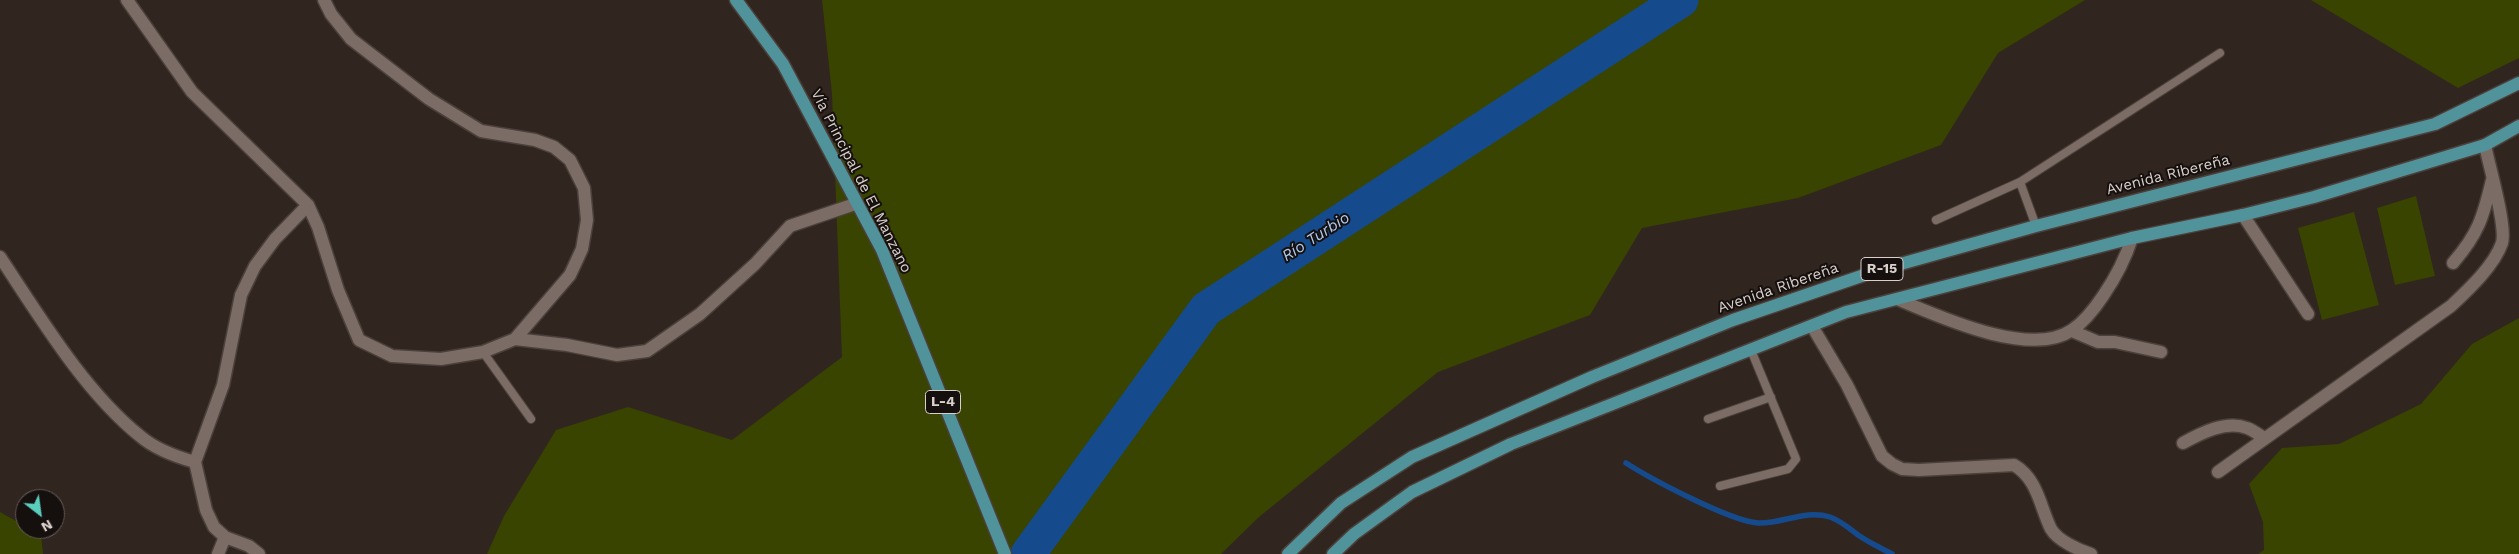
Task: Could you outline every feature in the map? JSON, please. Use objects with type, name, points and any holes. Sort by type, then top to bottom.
[{"type":"main road","name":"Vía Principal de El Manzano","points":[[736,0],[783,64],[819,130],[855,204],[882,250],[1005,554]]},
{"type":"main road","name":"Avenida Ribereña","points":[[1288,554],[1341,503],[1412,457],[1494,419],[1733,320],[1879,270],[2036,226],[2434,124],[2519,83]]},
{"type":"main road","name":"R-15","points":[[1332,554],[1354,534],[1412,492],[1510,444],[1846,312],[2132,238],[2243,215],[2314,197],[2485,145],[2519,126]]},
{"type":"street","points":[[127,0],[192,92],[308,205],[318,227],[338,290],[359,340],[392,356],[441,359],[483,352],[515,339],[570,275],[582,249],[587,220],[584,188],[570,160],[554,147],[535,140],[481,131],[430,99],[351,39],[331,14],[324,0]]},
{"type":"street","points":[[2218,472],[2451,306],[2481,277],[2502,243],[2500,205],[2492,180],[2485,145]]},
{"type":"street","points":[[2453,264],[2471,242],[2483,218],[2492,180]]},
{"type":"street","points":[[515,339],[567,345],[617,355],[647,351],[700,314],[755,264],[790,226],[855,204]]},
{"type":"street","points":[[259,554],[249,546],[225,537],[214,527],[206,510],[195,462],[223,385],[241,295],[255,266],[275,240],[308,205]]},
{"type":"street","points":[[2243,215],[2308,314]]},
{"type":"street","points":[[1897,299],[1960,326],[1998,336],[2024,339],[2052,338],[2072,331],[2095,308],[2125,262],[2132,238]]},
{"type":"street","points":[[0,257],[56,340],[105,402],[141,437],[178,458],[195,462]]},
{"type":"street","points":[[1812,326],[1847,385],[1882,456],[1902,469],[2014,465],[2026,475],[2041,499],[2052,530],[2058,537],[2091,554]]},
{"type":"street","points":[[2072,331],[2098,342],[2115,342],[2161,352]]},
{"type":"street","points":[[2183,443],[2212,429],[2230,426],[2247,428],[2264,438]]},
{"type":"street","points":[[218,554],[225,537]]},
{"type":"lane","points":[[1936,220],[2020,182],[2220,53]]},
{"type":"lane","points":[[2020,182],[2036,226]]},
{"type":"lane","points":[[1720,486],[1788,469],[1796,459],[1751,350]]},
{"type":"lane","points":[[483,352],[531,419]]},
{"type":"lane","points":[[1708,419],[1771,397]]},
{"type":"green space","points":[[822,0],[2085,0],[1998,53],[1941,145],[1798,198],[1642,228],[1590,315],[1438,372],[1259,517],[1221,554],[487,554],[504,516],[556,430],[628,407],[732,440],[842,357],[832,94]]},
{"type":"green space","points":[[2311,0],[2519,0],[2519,58],[2458,88]]},
{"type":"green space","points":[[2416,196],[2435,276],[2395,285],[2377,208]]},
{"type":"green space","points":[[2354,212],[2379,305],[2322,320],[2298,228]]},
{"type":"green space","points":[[2519,318],[2519,554],[2258,554],[2264,550],[2263,522],[2249,484],[2282,448],[2339,444],[2421,404],[2472,344]]},
{"type":"green space","points":[[0,512],[15,520],[15,539],[42,539],[43,554],[0,554]]},
{"type":"waterway","name":"Río Turbio","points":[[1028,554],[1206,309],[1681,0]]},
{"type":"waterway","points":[[1626,463],[1671,488],[1745,521],[1767,523],[1812,515],[1830,517],[1892,554]]}]
